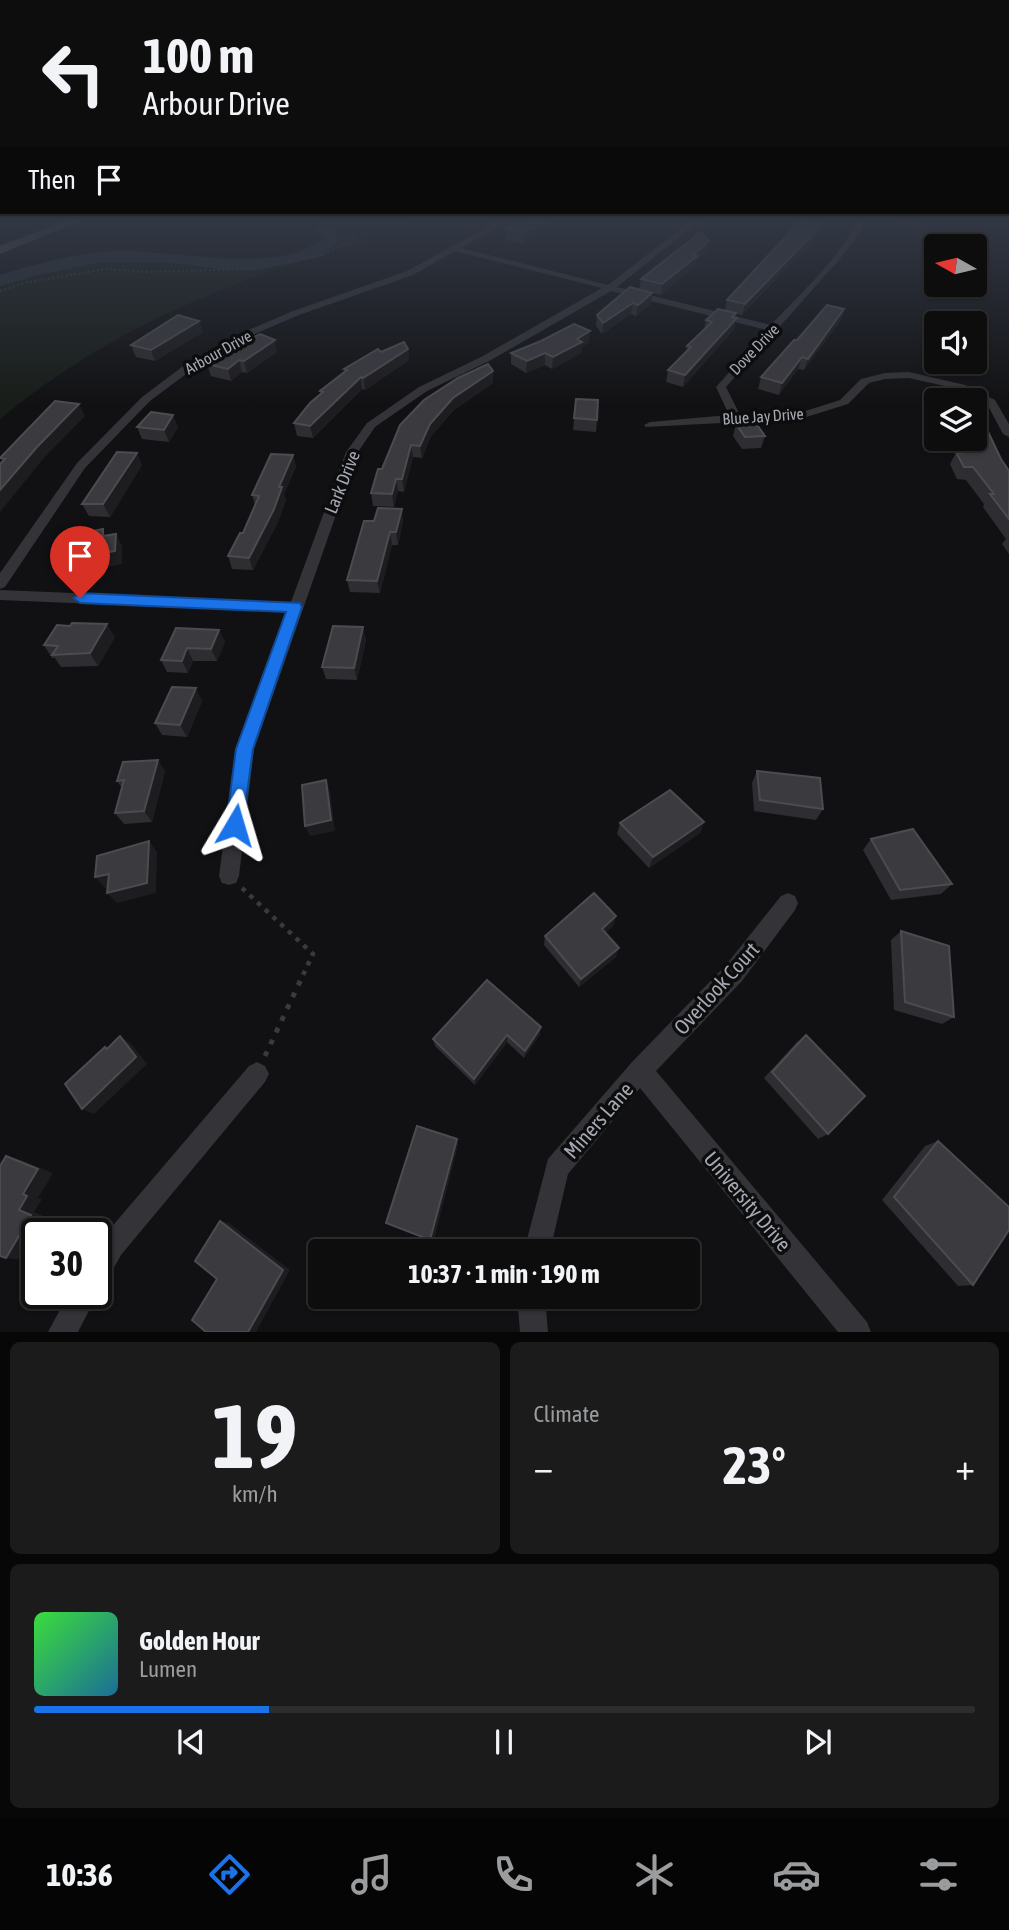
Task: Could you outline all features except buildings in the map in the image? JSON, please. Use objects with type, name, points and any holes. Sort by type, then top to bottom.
[{"type":"street","name":"Arbour Drive","points":[[0,584],[81,466],[146,399],[190,366],[240,337],[296,313],[390,280]]},
{"type":"street","points":[[583,280],[775,329]]},
{"type":"street","name":"Lark Drive","points":[[229,876],[245,749],[352,452],[372,425],[423,389],[487,358],[620,280]]},
{"type":"street","name":"Dove Drive","points":[[736,418],[721,387],[817,280]]},
{"type":"street","name":"Blue Jay Drive","points":[[650,425],[800,416],[844,402],[865,381],[885,376],[909,375],[961,387],[991,402],[1009,434]]},
{"type":"street","points":[[0,595],[295,607]]},
{"type":"street","name":"Overlook Court","points":[[640,1070],[734,972],[788,903]]},
{"type":"street","name":"Miners Lane","points":[[540,1239],[556,1168],[640,1070]]},
{"type":"street","name":"University Drive","points":[[640,1070],[857,1332]]},
{"type":"street","points":[[112,1245],[257,1074]]},
{"type":"street","points":[[62,1332],[75,1309]]},
{"type":"street","points":[[532,1309],[534,1332]]},
{"type":"path","points":[[0,290],[45,280]]},
{"type":"path","points":[[229,876],[313,954],[257,1074]]},
{"type":"shaded area","points":[[247,280],[215,292],[119,338],[59,375],[0,419],[0,282]]},
{"type":"route","points":[[80,598],[295,607],[245,749],[235,825]]}]
